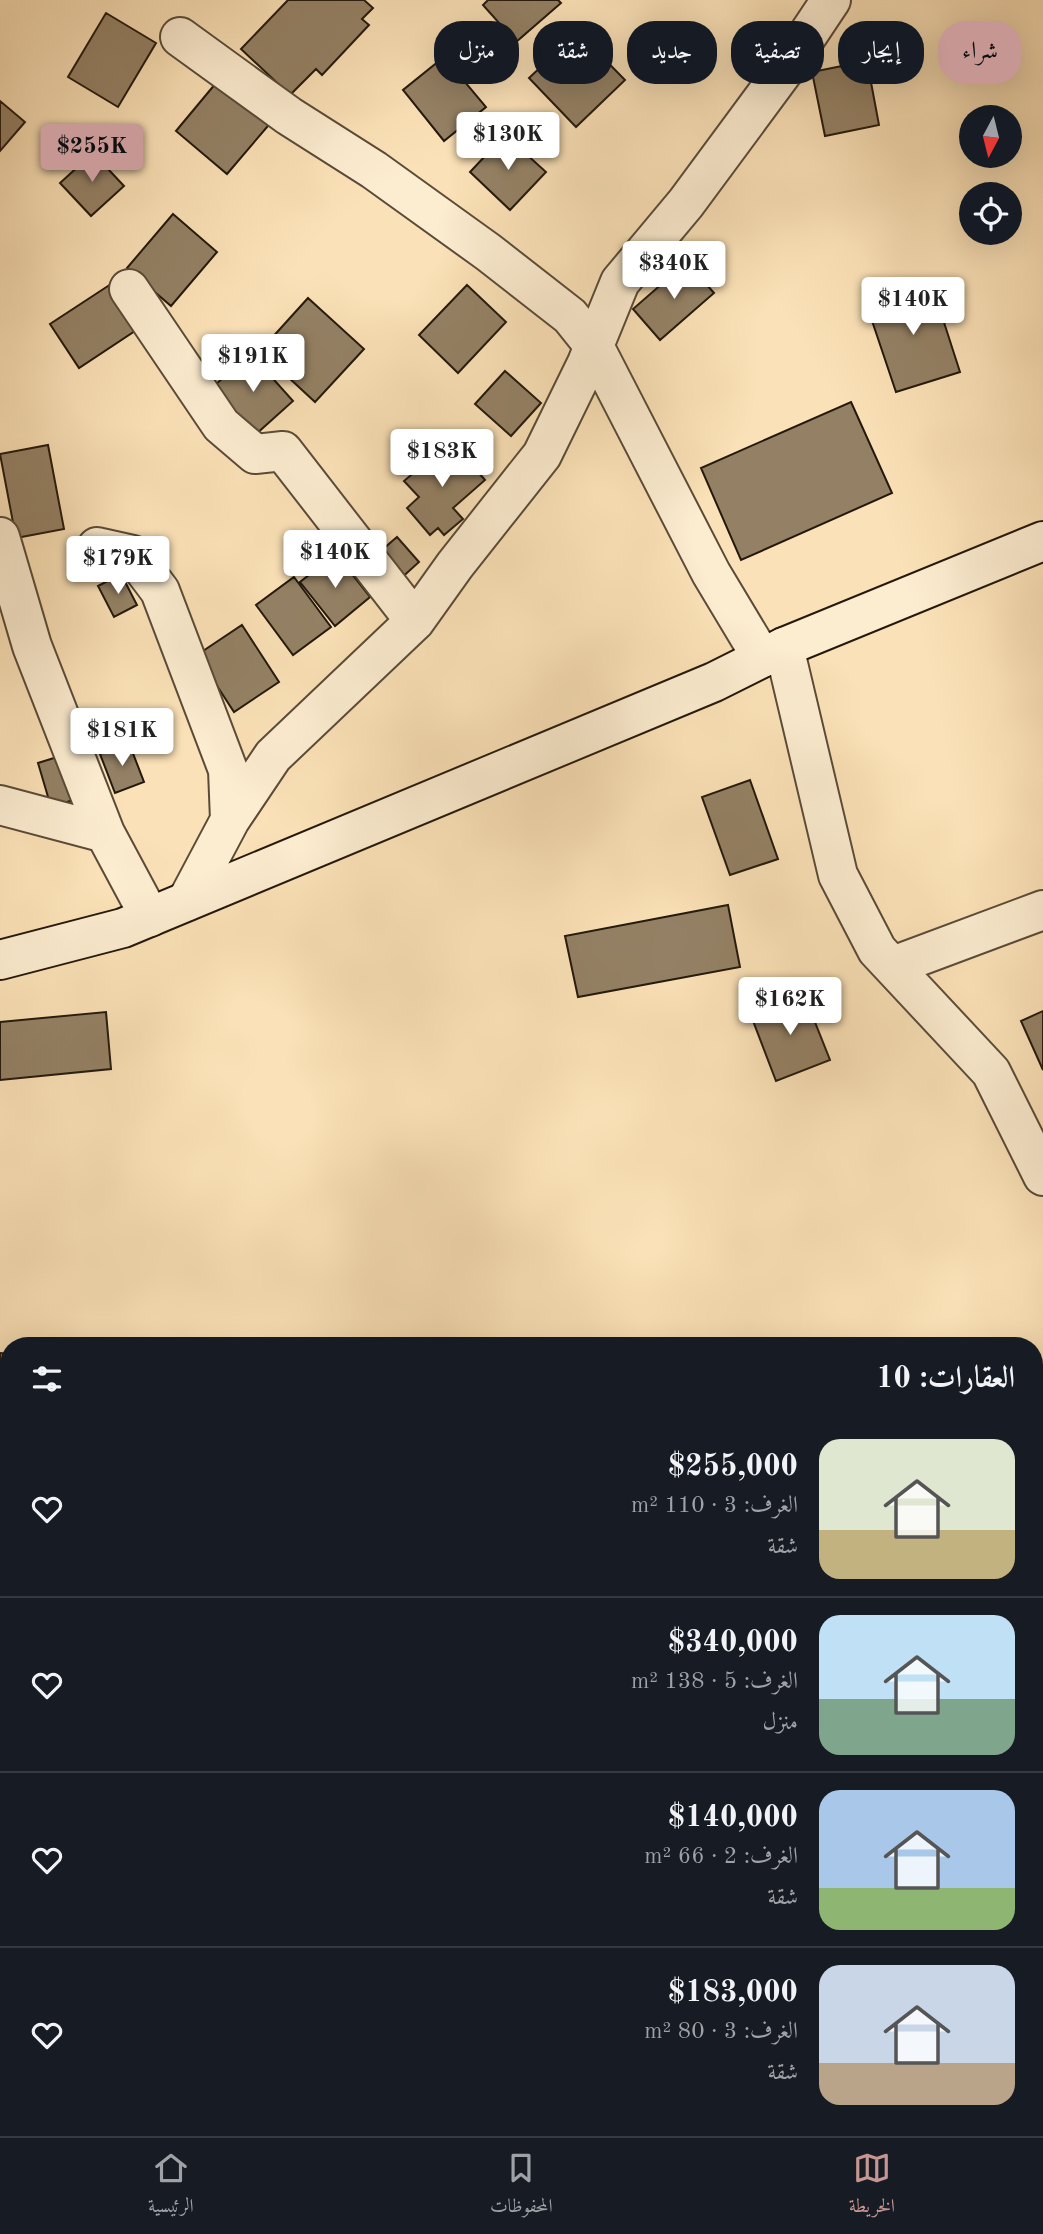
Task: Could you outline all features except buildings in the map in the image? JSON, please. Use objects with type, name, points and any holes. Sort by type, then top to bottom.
[{"type":"street","points":[[187,901],[230,820],[273,756],[415,621],[455,565],[542,455],[594,346],[620,282],[686,203],[785,69],[831,0]]},
{"type":"street","points":[[180,37],[289,116],[374,170],[488,252],[570,316],[594,346],[711,573],[773,653],[838,875],[877,950],[991,1072],[1043,1176]]},
{"type":"street","points":[[130,289],[220,425],[255,454],[283,450],[415,621]]},
{"type":"street","points":[[0,537],[32,646],[106,833],[150,917]]},
{"type":"street","points":[[0,960],[123,928],[714,682],[773,653],[1043,541]]},
{"type":"street","points":[[97,547],[133,555],[160,591],[228,770],[230,820]]},
{"type":"street","points":[[0,805],[106,833]]},
{"type":"street","points":[[893,966],[1043,911]]}]
